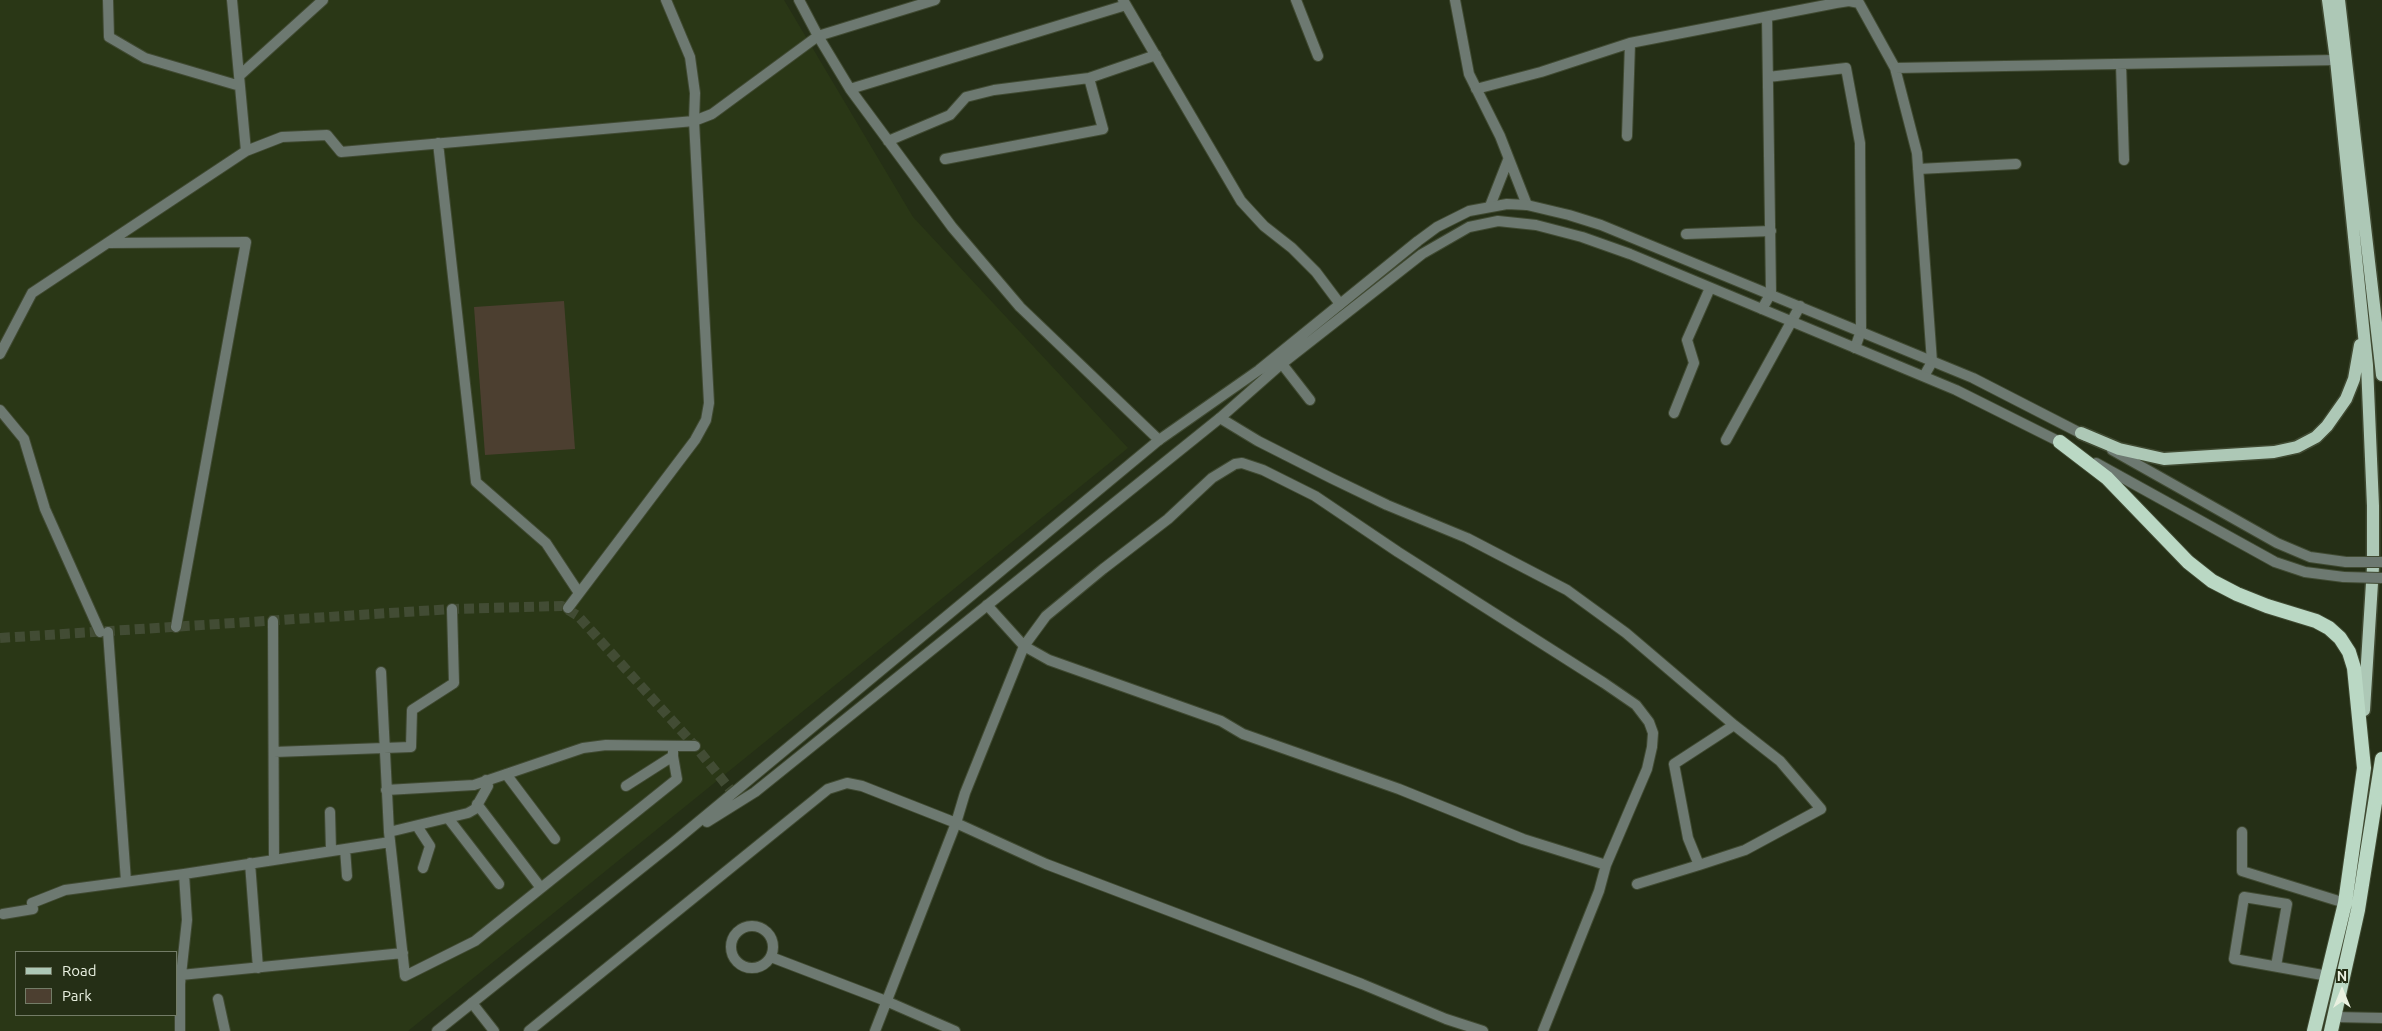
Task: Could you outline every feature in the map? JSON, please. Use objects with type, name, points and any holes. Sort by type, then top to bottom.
[{"type":"highway","points":[[2060,442],[2107,478],[2188,562],[2212,581],[2236,594],[2267,606],[2316,621],[2329,628],[2340,638],[2349,652],[2354,668],[2364,768],[2345,903],[2314,1031]]},
{"type":"highway","points":[[2331,1031],[2358,910],[2382,761]]},
{"type":"main road","points":[[2328,0],[2362,310],[2373,506],[2373,567],[2363,692],[2364,768]]},
{"type":"main road","points":[[2339,0],[2382,375]]},
{"type":"main road","points":[[2081,433],[2119,449],[2164,459],[2274,452],[2297,447],[2316,437],[2327,426],[2351,390],[2360,347],[2362,310]]},
{"type":"main road","points":[[2382,748],[2382,761]]},
{"type":"street","points":[[108,0],[109,37],[145,58],[240,81]]},
{"type":"street","points":[[232,0],[246,151]]},
{"type":"street","points":[[240,81],[323,0]]},
{"type":"street","points":[[568,608],[695,440],[706,420],[709,403],[694,121],[695,93],[690,57],[666,0]]},
{"type":"street","points":[[799,0],[850,89],[952,226],[1020,307],[1159,440]]},
{"type":"street","points":[[0,354],[32,293],[246,151],[282,136],[327,135],[341,152],[694,121],[712,114],[818,36],[935,0]]},
{"type":"street","points":[[1296,0],[1318,56]]},
{"type":"street","points":[[1455,0],[1469,74],[1500,136],[1527,205]]},
{"type":"street","points":[[1476,89],[1541,72],[1630,43],[1849,1],[1859,3],[1894,68],[1917,153],[1932,362],[1924,376]]},
{"type":"street","points":[[850,89],[1125,2],[1241,201],[1264,226],[1292,248],[1316,272],[1340,304]]},
{"type":"street","points":[[1762,309],[1771,293],[1767,18]]},
{"type":"street","points":[[1627,136],[1630,43]]},
{"type":"street","points":[[888,141],[950,115],[966,97],[994,90],[1088,78],[1156,55]]},
{"type":"street","points":[[1894,68],[2336,60]]},
{"type":"street","points":[[2121,64],[2124,160]]},
{"type":"street","points":[[1768,77],[1846,68],[1860,143],[1861,331],[1855,348]]},
{"type":"street","points":[[945,159],[1103,129],[1088,78]]},
{"type":"street","points":[[438,143],[476,482],[546,543],[579,593]]},
{"type":"street","points":[[1490,206],[1508,160]]},
{"type":"street","points":[[1918,168],[2016,164]]},
{"type":"street","points":[[437,1031],[674,842],[1159,440],[1259,370],[1437,227],[1469,211],[1490,206],[1527,205],[1601,225],[1771,293],[1974,378],[2081,433],[2276,543],[2310,557],[2346,562],[2382,562]]},
{"type":"street","points":[[674,842],[755,792],[1220,418],[1282,364],[1422,254],[1457,233],[1482,224],[1516,222],[1557,229],[1630,254],[1924,376],[1998,409],[2275,562],[2305,572],[2344,577],[2382,578]]},
{"type":"street","points":[[1686,234],[1771,231]]},
{"type":"street","points":[[107,243],[246,242],[176,627]]},
{"type":"street","points":[[1674,413],[1694,363],[1687,340],[1710,288]]},
{"type":"street","points":[[1726,440],[1800,306]]},
{"type":"street","points":[[1282,364],[1310,400]]},
{"type":"street","points":[[0,410],[24,439],[44,509],[104,632],[126,881]]},
{"type":"street","points":[[1220,418],[1331,478],[1387,505],[1467,538],[1567,590],[1626,633],[1734,725],[1780,761],[1821,809],[1745,850],[1637,884]]},
{"type":"street","points":[[875,1031],[956,823],[965,793],[1024,646],[1046,616],[1168,519],[1212,478],[1235,464],[1242,463],[1251,465],[1315,496],[1391,548],[1558,652],[1636,705],[1649,722],[1653,733],[1647,770],[1606,865],[1598,892],[1543,1031]]},
{"type":"street","points":[[987,605],[1005,628],[1024,646],[1049,660],[1221,721],[1243,734],[1399,789],[1524,839],[1606,865]]},
{"type":"street","points":[[274,752],[411,746],[412,710],[454,683],[452,609]]},
{"type":"street","points":[[273,621],[274,859]]},
{"type":"street","points":[[381,672],[386,790],[405,976],[475,942],[677,779],[673,751]]},
{"type":"street","points":[[1699,865],[1688,838],[1674,764],[1734,725]]},
{"type":"street","points":[[386,790],[474,784],[583,748],[606,745],[673,751],[695,746]]},
{"type":"street","points":[[626,786],[673,751]]},
{"type":"street","points":[[506,774],[555,839]]},
{"type":"street","points":[[3,914],[33,909],[32,903],[65,890],[345,849],[390,838],[417,826],[468,813],[477,804],[488,786],[486,780]]},
{"type":"street","points":[[529,1031],[835,785],[847,783],[862,786],[956,823],[1046,864],[1362,984],[1446,1019],[1483,1031]]},
{"type":"street","points":[[477,804],[541,888]]},
{"type":"street","points":[[330,812],[331,851]]},
{"type":"street","points":[[448,818],[499,884]]},
{"type":"street","points":[[417,826],[430,846],[423,868]]},
{"type":"street","points":[[2242,832],[2242,871],[2345,903]]},
{"type":"street","points":[[345,849],[347,876]]},
{"type":"street","points":[[250,863],[258,968]]},
{"type":"street","points":[[180,1031],[181,975],[187,920],[184,874]]},
{"type":"street","points":[[2276,966],[2287,904],[2244,897],[2234,959],[2328,976]]},
{"type":"street","points":[[748,926],[757,926],[764,929],[770,935],[773,943],[771,957],[764,965],[756,968],[740,965],[734,959],[731,951],[734,935],[748,926]]},
{"type":"street","points":[[181,975],[403,954]]},
{"type":"street","points":[[771,957],[886,1001],[955,1031]]},
{"type":"street","points":[[218,999],[225,1031]]},
{"type":"street","points":[[472,1003],[494,1031]]},
{"type":"street","points":[[2334,1017],[2382,1018]]},
{"type":"shaded area","points":[[0,0],[784,0],[913,217],[1128,448],[408,1031],[0,1031]]},
{"type":"green space","points":[[564,301],[575,449],[485,455],[474,307]]},
{"type":"tunnel","points":[[0,638],[452,609],[562,606],[578,616],[695,746],[733,793]]}]
